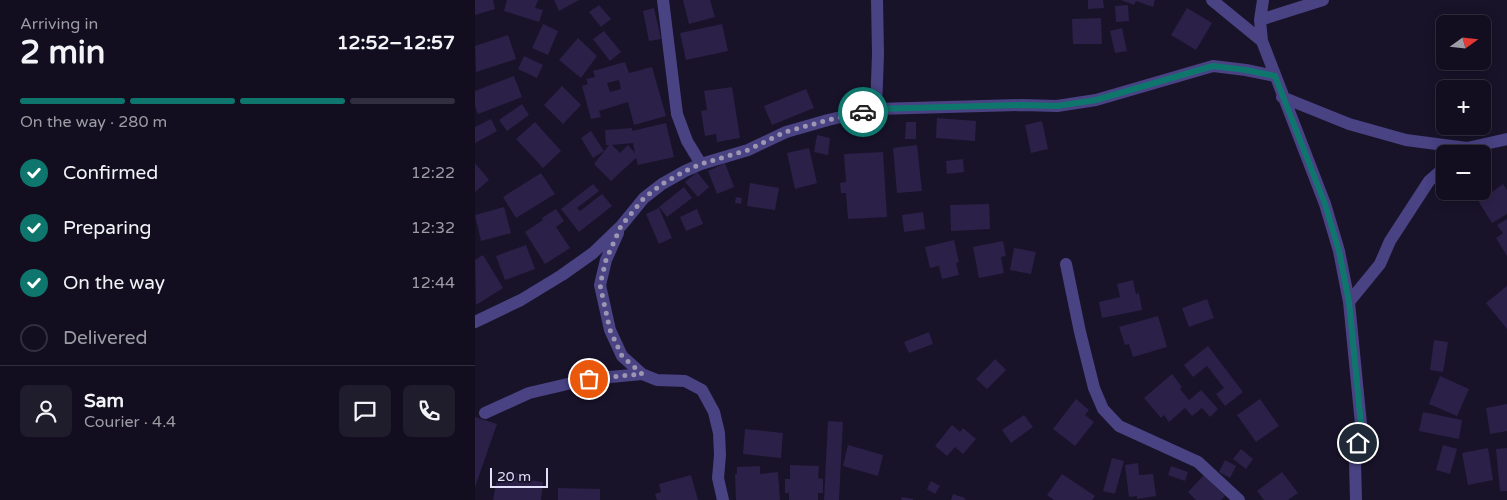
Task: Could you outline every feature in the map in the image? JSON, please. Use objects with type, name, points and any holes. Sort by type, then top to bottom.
[{"type":"street","points":[[663,0],[677,114],[687,141],[701,164]]},
{"type":"street","points":[[876,109],[877,0]]},
{"type":"street","points":[[1211,0],[1262,41]]},
{"type":"street","points":[[1263,0],[1260,20],[1262,41],[1282,97],[1325,204],[1339,251],[1349,302],[1361,424],[1355,462],[1356,500]]},
{"type":"street","points":[[1260,20],[1323,0]]},
{"type":"street","points":[[475,322],[521,300],[562,276],[593,253],[621,226],[644,198],[662,184],[701,164],[748,150],[785,132],[876,109],[1022,105],[1057,106],[1096,100],[1213,66],[1275,76]]},
{"type":"street","points":[[1282,97],[1359,126],[1406,140],[1436,146]]},
{"type":"street","points":[[1486,145],[1507,139]]},
{"type":"street","points":[[1349,302],[1380,264],[1390,240],[1429,181],[1436,175]]},
{"type":"street","points":[[621,226],[606,260],[600,285],[610,330],[622,356],[642,374],[657,380],[685,381],[702,390],[714,412],[719,433],[718,478],[723,500]]},
{"type":"street","points":[[1066,264],[1082,341],[1094,388],[1103,409],[1119,426],[1198,462],[1239,500]]},
{"type":"street","points":[[485,413],[529,392],[589,379],[642,374]]},
{"type":"building","points":[[475,0],[493,0],[495,9],[475,15]]},
{"type":"building","points":[[507,0],[538,0],[535,8],[543,10],[539,22],[504,11]]},
{"type":"building","points":[[554,0],[579,0],[559,11]]},
{"type":"building","points":[[683,0],[710,0],[715,17],[689,24]]},
{"type":"building","points":[[1088,0],[1103,0],[1104,8],[1088,9]]},
{"type":"building","points":[[1121,0],[1155,0],[1153,7],[1136,1],[1134,5]]},
{"type":"building","points":[[599,5],[611,19],[601,27],[589,12]]},
{"type":"building","points":[[1128,5],[1129,21],[1116,22],[1115,6]]},
{"type":"building","points":[[654,8],[661,39],[649,41],[643,11]]},
{"type":"building","points":[[1187,8],[1212,23],[1196,50],[1171,35]]},
{"type":"building","points":[[1101,18],[1102,44],[1073,44],[1072,19]]},
{"type":"building","points":[[543,24],[558,31],[548,55],[532,48]]},
{"type":"building","points":[[722,24],[728,51],[686,60],[680,33]]},
{"type":"building","points":[[1122,28],[1127,51],[1115,53],[1110,31]]},
{"type":"building","points":[[604,31],[621,52],[610,61],[593,39]]},
{"type":"building","points":[[508,35],[516,59],[476,72],[475,46]]},
{"type":"building","points":[[578,38],[597,56],[581,78],[559,60]]},
{"type":"building","points":[[524,56],[543,65],[537,78],[518,69]]},
{"type":"building","points":[[625,62],[629,73],[652,67],[666,116],[634,125],[628,102],[599,111],[601,117],[591,119],[582,86],[588,84],[586,79],[595,77],[593,71]],"holes":[[[619,80],[621,89],[610,92],[607,83]]]},
{"type":"building","points":[[514,76],[522,97],[478,114],[475,106],[475,91]]},
{"type":"building","points":[[562,86],[581,105],[563,124],[544,105]]},
{"type":"building","points":[[732,87],[740,138],[717,142],[716,134],[705,136],[701,111],[707,110],[704,91]]},
{"type":"building","points":[[806,89],[814,108],[772,125],[764,106]]},
{"type":"building","points":[[522,104],[529,115],[507,131],[499,120]]},
{"type":"building","points":[[937,118],[976,121],[975,141],[936,138]]},
{"type":"building","points":[[491,119],[497,131],[475,143],[475,127]]},
{"type":"building","points":[[1042,121],[1048,149],[1031,153],[1025,125]]},
{"type":"building","points":[[535,122],[561,151],[543,168],[516,139]]},
{"type":"building","points":[[906,122],[916,122],[916,139],[905,139]]},
{"type":"building","points":[[666,123],[674,157],[638,165],[636,158],[611,181],[594,164],[609,145],[606,145],[605,130],[632,128],[632,131]],"holes":[[[633,143],[635,153],[628,145],[620,153],[612,145]]]},
{"type":"building","points":[[591,131],[604,151],[593,158],[581,138]]},
{"type":"building","points":[[817,135],[830,138],[828,155],[814,152]]},
{"type":"building","points":[[917,145],[922,191],[897,193],[893,148]]},
{"type":"building","points":[[809,148],[817,183],[795,189],[787,153]]},
{"type":"building","points":[[883,152],[887,217],[848,219],[846,193],[841,193],[840,183],[846,182],[844,154]]},
{"type":"building","points":[[963,159],[964,172],[947,174],[946,161]]},
{"type":"building","points":[[475,163],[489,180],[475,192]]},
{"type":"building","points":[[725,163],[734,187],[717,194],[708,171]]},
{"type":"building","points":[[697,172],[709,187],[698,197],[685,182]]},
{"type":"building","points":[[541,173],[555,194],[516,218],[503,197]]},
{"type":"building","points":[[750,183],[779,188],[775,210],[747,206]]},
{"type":"building","points":[[593,184],[599,191],[577,208],[580,211],[602,194],[612,206],[579,232],[561,209]]},
{"type":"building","points":[[1503,184],[1507,190],[1507,214],[1492,223],[1478,200],[1491,200],[1491,190],[1492,192]]},
{"type":"building","points":[[684,187],[692,198],[667,217],[659,207]]},
{"type":"building","points":[[736,197],[742,198],[741,204],[735,203]]},
{"type":"building","points":[[989,204],[990,229],[951,231],[950,205]]},
{"type":"building","points":[[504,207],[511,233],[481,241],[475,215]]},
{"type":"building","points":[[659,208],[672,238],[659,244],[646,214]]},
{"type":"building","points":[[556,209],[564,221],[556,227],[570,248],[545,264],[525,232]]},
{"type":"building","points":[[697,209],[703,224],[686,231],[680,217]]},
{"type":"building","points":[[923,212],[925,229],[904,232],[902,215]]},
{"type":"building","points":[[1507,219],[1507,256],[1496,238],[1503,233],[1497,225]]},
{"type":"building","points":[[954,240],[959,262],[956,263],[959,275],[942,279],[939,266],[930,268],[925,247]]},
{"type":"building","points":[[1003,241],[1006,256],[1001,257],[1004,273],[979,278],[973,247]]},
{"type":"building","points":[[526,245],[535,269],[505,280],[496,256]]},
{"type":"building","points":[[1014,248],[1036,252],[1031,274],[1010,270]]},
{"type":"building","points":[[483,255],[503,288],[476,305],[475,260]]},
{"type":"building","points":[[1133,280],[1136,294],[1139,293],[1142,310],[1102,318],[1099,302],[1120,297],[1117,284]]},
{"type":"building","points":[[1507,286],[1507,329],[1486,303]]},
{"type":"building","points":[[1207,299],[1214,318],[1189,327],[1182,308]]},
{"type":"building","points":[[1158,316],[1167,347],[1133,357],[1129,344],[1125,345],[1119,327]]},
{"type":"building","points":[[929,332],[933,344],[909,353],[904,342]]},
{"type":"building","points":[[1434,340],[1448,342],[1443,372],[1430,370]]},
{"type":"building","points":[[1208,346],[1243,392],[1225,406],[1216,394],[1224,388],[1207,366],[1193,377],[1184,365]]},
{"type":"building","points":[[995,359],[1006,370],[987,389],[976,379]]},
{"type":"building","points":[[1172,374],[1182,387],[1180,389],[1189,400],[1201,390],[1218,409],[1210,417],[1202,408],[1192,416],[1185,408],[1169,422],[1164,415],[1161,418],[1144,398]]},
{"type":"building","points":[[1440,376],[1469,389],[1457,416],[1429,404]]},
{"type":"building","points":[[1076,399],[1089,410],[1085,415],[1094,422],[1075,446],[1053,429]]},
{"type":"building","points":[[1260,399],[1279,426],[1256,442],[1237,415]]},
{"type":"building","points":[[1507,404],[1507,431],[1490,434],[1486,408]]},
{"type":"building","points":[[1423,412],[1462,420],[1459,439],[1419,431]]},
{"type":"building","points":[[1024,415],[1033,427],[1011,443],[1002,430]]},
{"type":"building","points":[[475,417],[497,424],[475,487]]},
{"type":"building","points":[[828,421],[843,422],[839,500],[824,500]]},
{"type":"building","points":[[952,425],[960,432],[963,428],[976,439],[963,454],[955,447],[947,456],[935,446]]},
{"type":"building","points":[[745,429],[783,433],[781,458],[743,454]]},
{"type":"building","points":[[848,445],[883,455],[878,476],[843,466]]},
{"type":"building","points":[[1443,445],[1457,449],[1450,474],[1436,470]]},
{"type":"building","points":[[1488,448],[1493,480],[1468,485],[1462,453]]},
{"type":"building","points":[[1507,448],[1507,491],[1500,491],[1496,449]]},
{"type":"building","points":[[1241,449],[1253,459],[1246,469],[1233,459]]},
{"type":"building","points":[[1112,458],[1124,461],[1115,494],[1103,491]]},
{"type":"building","points":[[1225,460],[1236,466],[1230,478],[1219,472]]},
{"type":"building","points":[[1138,463],[1139,475],[1153,474],[1156,496],[1137,499],[1137,496],[1129,497],[1125,465]]},
{"type":"building","points":[[790,465],[819,466],[818,478],[823,479],[823,493],[818,493],[818,500],[789,500],[789,493],[785,493],[785,479],[790,479]]},
{"type":"building","points":[[760,466],[760,474],[778,472],[780,500],[736,500],[735,474],[737,474],[737,467]]},
{"type":"building","points":[[1171,466],[1188,472],[1185,481],[1168,475]]},
{"type":"building","points":[[509,472],[522,474],[520,481],[530,483],[530,480],[543,482],[541,500],[493,500],[497,478],[509,479]]},
{"type":"building","points":[[1282,472],[1298,493],[1288,500],[1264,500],[1257,491]]},
{"type":"building","points":[[1062,474],[1095,496],[1092,500],[1054,500],[1047,495]]},
{"type":"building","points":[[691,475],[698,500],[657,500],[655,494],[661,492],[659,484]]},
{"type":"building","points":[[1204,475],[1225,496],[1221,500],[1196,500],[1188,492]]},
{"type":"building","points":[[931,481],[940,486],[935,494],[927,489]]},
{"type":"building","points":[[558,488],[600,489],[600,500],[558,500]]},
{"type":"building","points":[[953,494],[965,498],[965,500],[951,500]]},
{"type":"building","points":[[902,497],[913,499],[913,500],[901,500]]},
{"type":"way so far","points":[[589,379],[642,374],[622,356],[610,330],[600,285],[606,260],[621,226],[644,198],[662,184],[701,164],[748,150],[785,132],[863,112]]},
{"type":"route","points":[[863,112],[876,109],[1022,105],[1057,106],[1096,100],[1213,66],[1275,76],[1325,204],[1339,251],[1349,302],[1361,424],[1358,443]]}]
